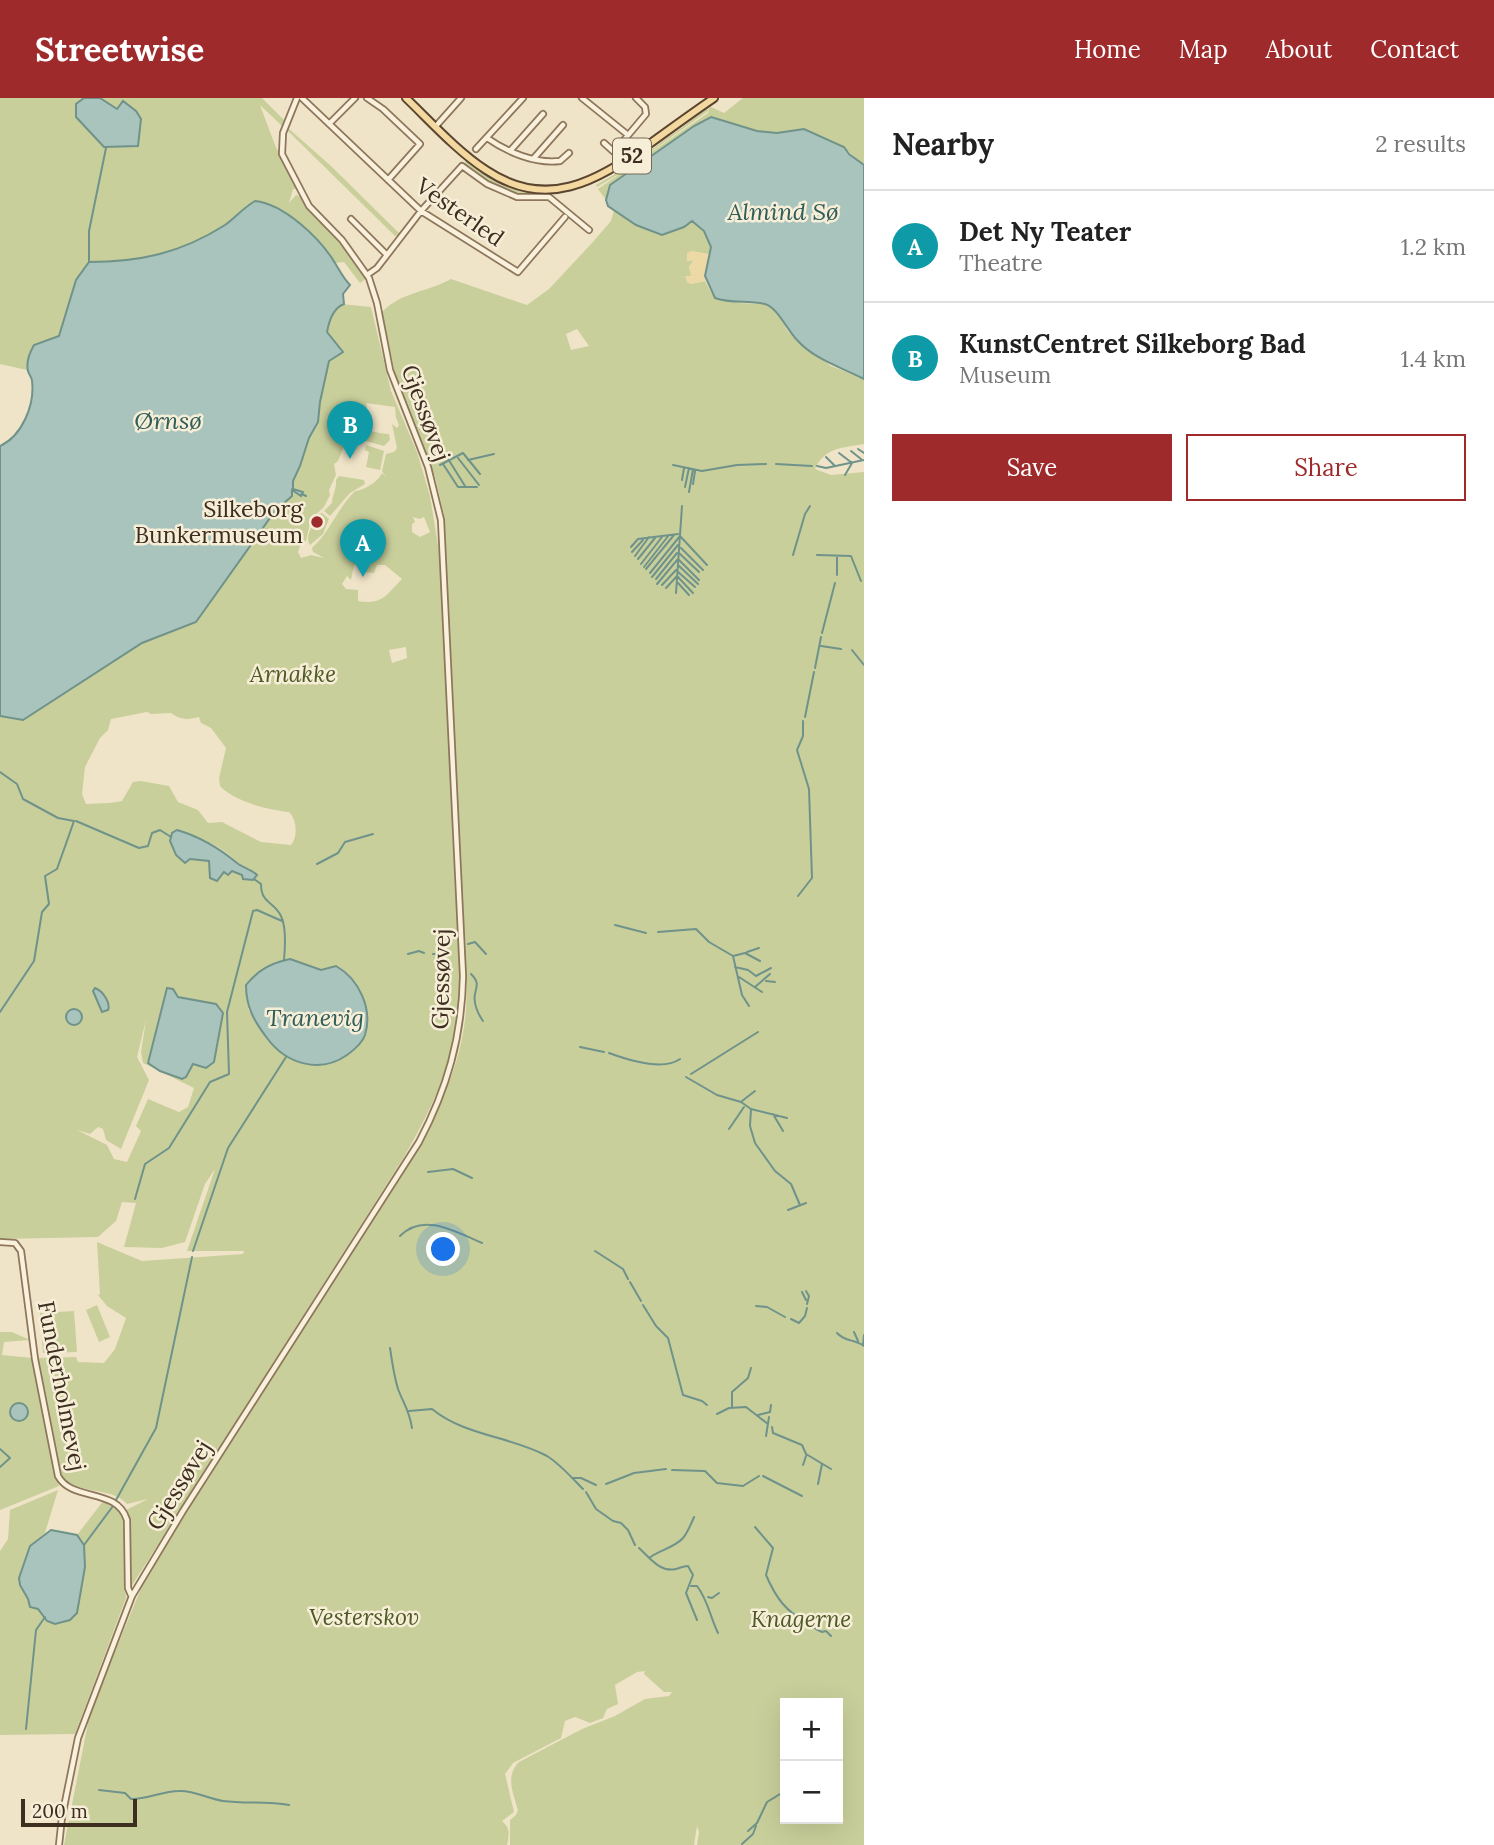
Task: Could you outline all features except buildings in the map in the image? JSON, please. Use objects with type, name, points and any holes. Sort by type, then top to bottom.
[{"type":"main road","name":"52","points":[[406,98],[468,156],[496,176],[527,187],[555,189],[581,185],[612,171],[714,98]]},
{"type":"street","name":"Gjessøvej","points":[[59,1845],[78,1738],[132,1596],[183,1511],[419,1142],[444,1088],[460,1025],[463,976],[443,536],[428,467],[390,370],[377,303],[368,275],[342,240],[309,206],[282,154],[283,133],[297,98]]},
{"type":"street","name":"Vesterled","points":[[302,98],[421,211],[518,272],[565,217]]},
{"type":"street","points":[[329,124],[355,98]]},
{"type":"street","points":[[367,98],[383,109],[420,144],[388,180]]},
{"type":"street","points":[[436,126],[461,98]]},
{"type":"street","points":[[476,149],[523,98]]},
{"type":"street","points":[[582,98],[628,135]]},
{"type":"street","points":[[604,143],[614,152],[646,114],[645,107],[636,98]]},
{"type":"street","points":[[510,151],[543,114]]},
{"type":"street","points":[[534,158],[563,125]]},
{"type":"street","points":[[487,138],[510,151],[543,161],[560,161],[569,153]]},
{"type":"street","points":[[368,275],[462,166],[487,184],[517,197],[549,197],[589,230]]},
{"type":"street","points":[[352,219],[387,255]]},
{"type":"street","name":"Funderholmevej","points":[[0,1242],[15,1243],[20,1251],[35,1359],[58,1476],[67,1487],[107,1499],[123,1509],[127,1520],[128,1588],[132,1596]]},
{"type":"green space","points":[[0,98],[262,98],[285,121],[282,126],[260,105],[296,189],[293,189],[289,203],[296,195],[299,196],[349,252],[366,279],[360,283],[344,262],[335,263],[322,246],[283,210],[260,202],[255,208],[64,319],[59,336],[29,353],[27,370],[0,364]]},
{"type":"green space","points":[[743,98],[864,98],[864,165],[841,145],[805,129],[777,133],[757,131],[711,117],[610,185],[606,200],[598,189],[708,113],[709,108],[724,113]]},
{"type":"green space","points":[[708,107],[624,167],[594,182],[565,191],[534,192],[502,183],[469,162],[533,189],[566,190],[587,184],[630,162]]},
{"type":"green space","points":[[707,109],[708,111],[624,171],[597,187],[596,185],[629,166]]},
{"type":"green space","points":[[288,128],[400,234],[395,236],[287,130]]},
{"type":"green space","points":[[465,160],[483,174],[508,187],[546,196],[512,192],[493,185],[465,165]]},
{"type":"green space","name":"Vesterskov","points":[[614,210],[636,225],[684,227],[692,221],[704,231],[719,256],[691,251],[694,260],[689,267],[691,284],[705,281],[712,294],[739,303],[764,304],[777,311],[796,340],[831,366],[864,379],[864,444],[829,452],[815,469],[831,475],[864,472],[864,1845],[697,1845],[697,1826],[694,1845],[510,1845],[510,1820],[518,1810],[511,1785],[515,1767],[519,1762],[582,1729],[615,1716],[645,1699],[669,1696],[672,1692],[664,1692],[644,1674],[645,1671],[637,1672],[615,1685],[618,1704],[607,1709],[603,1718],[590,1723],[575,1717],[565,1721],[561,1738],[513,1763],[505,1774],[514,1812],[502,1821],[509,1832],[507,1845],[64,1845],[90,1713],[146,1576],[401,1176],[441,1101],[461,1041],[466,1011],[466,975],[444,515],[435,477],[396,378],[382,312],[406,296],[451,279],[527,305],[549,289],[611,221]],"holes":[[[577,329],[589,346],[571,350],[566,334]]]},
{"type":"green space","name":"Arnakke","points":[[341,304],[371,307],[391,391],[417,452],[430,496],[440,558],[459,956],[456,1024],[448,1061],[438,1089],[404,1157],[131,1587],[126,1510],[148,1499],[127,1504],[113,1495],[78,1487],[62,1480],[38,1358],[76,1357],[78,1362],[104,1363],[115,1349],[126,1318],[107,1306],[98,1295],[97,1242],[142,1261],[243,1254],[244,1251],[187,1251],[215,1169],[205,1184],[185,1242],[162,1248],[124,1247],[136,1203],[122,1202],[116,1221],[98,1237],[0,1239],[0,716],[23,720],[142,643],[196,622],[275,511],[292,494],[293,481],[309,438],[326,322]],"holes":[[[366,403],[395,407],[399,425],[397,428],[392,424],[397,448],[386,454],[382,471],[386,477],[382,473],[374,482],[355,491],[349,498],[312,548],[313,552],[324,558],[311,555],[301,558],[298,552],[301,544],[306,541],[311,519],[324,507],[330,495],[329,490],[336,475],[334,464],[338,461],[348,436],[384,446],[390,440],[389,434],[361,429],[359,417],[367,407]],[[413,517],[424,517],[430,532],[420,537],[412,532],[412,524],[415,522]],[[354,565],[361,565],[362,572],[374,573],[377,565],[385,565],[402,579],[383,598],[366,602],[358,601],[358,590],[346,589],[342,584],[347,576],[351,580]],[[406,647],[407,658],[392,663],[389,650]],[[147,712],[171,713],[184,719],[199,717],[201,723],[211,728],[226,748],[219,778],[220,786],[243,801],[289,812],[295,824],[293,842],[291,845],[261,842],[222,822],[208,823],[198,810],[178,802],[169,786],[133,782],[122,801],[86,804],[82,794],[85,767],[100,738],[108,730],[111,719]],[[172,833],[208,842],[251,869],[243,875],[232,871],[224,872],[200,860],[185,863],[176,855],[170,842]],[[290,959],[321,970],[290,1059],[273,1046],[248,1009],[275,962]],[[173,989],[178,997],[193,1064],[186,1077]],[[146,1020],[141,1052],[143,1063],[194,1088],[188,1107],[179,1112],[148,1099],[136,1126],[141,1131],[127,1162],[114,1159],[107,1145],[77,1130],[90,1134],[98,1127],[103,1129],[106,1140],[121,1149],[149,1080],[137,1057]]]},
{"type":"green space","points":[[366,445],[384,451],[380,470],[366,467],[369,452],[365,450]]},
{"type":"green space","points":[[339,476],[364,480],[365,484],[350,493],[330,516],[324,511],[332,503]]},
{"type":"green space","points":[[322,513],[329,519],[323,534],[310,545],[310,531],[312,526],[316,527],[320,517],[318,514]]},
{"type":"green space","points":[[97,1305],[110,1337],[99,1342],[86,1310]]},
{"type":"green space","points":[[74,1311],[77,1352],[43,1353],[40,1313]]},
{"type":"green space","points":[[0,1332],[12,1332],[30,1340],[4,1342],[2,1355],[32,1358],[59,1486],[0,1510]]},
{"type":"green space","points":[[58,1490],[45,1533],[30,1546],[19,1578],[20,1585],[47,1621],[63,1623],[77,1613],[85,1563],[77,1535],[104,1500],[118,1508],[124,1519],[126,1598],[75,1734],[0,1735],[0,1551],[8,1539],[10,1510]]},
{"type":"sand","points":[[691,251],[708,254],[705,281],[691,284],[687,282],[685,276],[691,276],[689,267],[694,261],[687,261],[687,253]]},
{"type":"water","points":[[84,98],[100,98],[117,109],[123,101],[136,111],[141,119],[138,146],[104,147],[76,117],[76,104]]},
{"type":"water","name":"Almind Sø","points":[[711,117],[757,131],[777,133],[804,129],[844,147],[864,165],[864,379],[820,358],[804,347],[770,306],[715,298],[705,276],[711,247],[704,231],[692,221],[662,235],[636,225],[608,206],[606,200],[610,185]]},
{"type":"water","name":"Ørnsø","points":[[255,201],[278,208],[311,233],[350,285],[343,294],[344,304],[330,319],[327,332],[343,352],[329,361],[318,422],[293,481],[293,489],[303,492],[301,496],[292,490],[292,496],[275,511],[196,622],[142,643],[23,720],[0,716],[0,446],[15,435],[29,409],[32,380],[28,365],[34,345],[59,336],[76,280],[89,262],[143,258],[176,249],[209,235]]},
{"type":"water","points":[[177,830],[209,844],[257,875],[253,880],[243,879],[242,875],[232,871],[228,875],[224,872],[217,881],[210,878],[209,861],[190,859],[185,863],[176,855],[170,841],[172,833]]},
{"type":"water","name":"Tranevig","points":[[290,959],[321,970],[336,966],[351,979],[362,996],[367,1015],[365,1035],[355,1049],[337,1061],[315,1065],[294,1060],[275,1047],[262,1032],[252,1013],[247,1000],[246,985],[265,968]]},
{"type":"water","points":[[95,988],[106,998],[108,1010],[102,1012],[93,991]]},
{"type":"water","points":[[167,988],[173,989],[178,997],[216,1004],[223,1013],[214,1062],[206,1068],[193,1064],[182,1079],[160,1071],[148,1063]]},
{"type":"water","points":[[71,1009],[77,1009],[82,1017],[80,1023],[71,1025],[66,1020],[66,1014]]},
{"type":"water","points":[[19,1403],[25,1406],[28,1412],[25,1418],[19,1421],[13,1418],[10,1412],[13,1406]]},
{"type":"water","points":[[51,1530],[77,1535],[84,1545],[85,1567],[77,1613],[70,1620],[55,1624],[47,1621],[38,1609],[30,1607],[19,1578],[30,1546]]},
{"type":"waterway","points":[[89,262],[89,231],[106,148]]},
{"type":"waterway","points":[[858,449],[864,453]]},
{"type":"waterway","points":[[851,451],[861,459]]},
{"type":"waterway","points":[[448,452],[451,459]]},
{"type":"waterway","points":[[440,465],[463,453],[480,474]]},
{"type":"waterway","points":[[839,453],[852,463],[845,475]]},
{"type":"waterway","points":[[445,454],[465,486]]},
{"type":"waterway","points":[[468,460],[494,454]]},
{"type":"waterway","points":[[826,457],[835,466]]},
{"type":"waterway","points":[[458,458],[479,485]]},
{"type":"waterway","points":[[817,466],[826,468],[864,460]]},
{"type":"waterway","points":[[443,464],[458,487],[477,487]]},
{"type":"waterway","points":[[673,465],[702,471],[737,465],[766,464]]},
{"type":"waterway","points":[[776,464],[812,466]]},
{"type":"waterway","points":[[682,480],[684,468]]},
{"type":"waterway","points":[[685,487],[689,468]]},
{"type":"waterway","points":[[689,492],[693,469]]},
{"type":"waterway","points":[[693,484],[695,471]]},
{"type":"waterway","points":[[302,494],[306,496]]},
{"type":"waterway","points":[[676,593],[682,506]]},
{"type":"waterway","points":[[793,555],[805,514],[810,506]]},
{"type":"waterway","points":[[631,547],[638,539],[678,534]]},
{"type":"waterway","points":[[644,567],[669,535]]},
{"type":"waterway","points":[[646,569],[674,535]]},
{"type":"waterway","points":[[650,573],[680,536],[707,565]]},
{"type":"waterway","points":[[635,556],[649,537]]},
{"type":"waterway","points":[[641,564],[662,537]]},
{"type":"waterway","points":[[638,559],[655,538]]},
{"type":"waterway","points":[[632,552],[643,540]]},
{"type":"waterway","points":[[652,577],[678,545]]},
{"type":"waterway","points":[[681,548],[703,570]]},
{"type":"waterway","points":[[656,579],[677,553]]},
{"type":"waterway","points":[[679,553],[699,572]]},
{"type":"waterway","points":[[817,555],[851,556],[861,581]]},
{"type":"waterway","points":[[837,556],[837,575]]},
{"type":"waterway","points":[[657,584],[678,559],[699,580]]},
{"type":"waterway","points":[[678,565],[698,584]]},
{"type":"waterway","points":[[662,585],[676,570]]},
{"type":"waterway","points":[[677,571],[695,587]]},
{"type":"waterway","points":[[666,588],[677,576],[693,593]]},
{"type":"waterway","points":[[678,583],[689,595]]},
{"type":"waterway","points":[[822,633],[835,583]]},
{"type":"waterway","points":[[815,668],[821,637]]},
{"type":"waterway","points":[[821,646],[841,649]]},
{"type":"waterway","points":[[852,650],[864,665]]},
{"type":"waterway","points":[[805,717],[814,672]]},
{"type":"waterway","points":[[798,896],[812,878],[809,789],[797,750],[803,736],[803,721]]},
{"type":"waterway","points":[[0,772],[17,784],[23,799],[58,818],[74,821],[57,869],[45,876],[49,904],[42,912],[34,961],[0,1012]]},
{"type":"waterway","points":[[76,821],[139,848],[148,846],[152,833],[160,830],[171,837]]},
{"type":"waterway","points":[[317,864],[338,853],[345,842],[373,834]]},
{"type":"waterway","points":[[254,879],[261,884],[265,899],[283,920],[284,960]]},
{"type":"waterway","points":[[135,1199],[145,1164],[169,1148],[210,1082],[229,1074],[227,1012],[253,911],[257,910],[282,921]]},
{"type":"waterway","points":[[615,925],[646,933]]},
{"type":"waterway","points":[[658,932],[696,929],[709,942],[733,956],[742,995],[749,1006]]},
{"type":"waterway","points":[[468,944],[475,942],[486,954]]},
{"type":"waterway","points":[[747,952],[759,948]]},
{"type":"waterway","points":[[408,954],[419,951],[424,953]]},
{"type":"waterway","points":[[433,954],[450,953]]},
{"type":"waterway","points":[[733,956],[745,953],[760,961]]},
{"type":"waterway","points":[[735,967],[748,970],[756,976],[771,968]]},
{"type":"waterway","points":[[471,974],[477,984],[475,1005],[483,1021]]},
{"type":"waterway","points":[[755,987],[770,974]]},
{"type":"waterway","points":[[739,977],[762,992]]},
{"type":"waterway","points":[[766,981],[775,982]]},
{"type":"waterway","points":[[691,1074],[758,1032]]},
{"type":"waterway","points":[[580,1047],[604,1052]]},
{"type":"waterway","points":[[609,1053],[655,1064],[680,1059]]},
{"type":"waterway","points":[[193,1251],[228,1148],[286,1057]]},
{"type":"waterway","points":[[686,1077],[717,1095],[741,1102],[751,1109],[787,1118]]},
{"type":"waterway","points":[[742,1101],[755,1091]]},
{"type":"waterway","points":[[729,1129],[744,1107]]},
{"type":"waterway","points":[[751,1109],[750,1126],[755,1143],[775,1171],[791,1184],[800,1205]]},
{"type":"waterway","points":[[773,1114],[783,1131]]},
{"type":"waterway","points":[[428,1172],[453,1169],[472,1178]]},
{"type":"waterway","points":[[788,1210],[806,1203]]},
{"type":"waterway","points":[[400,1236],[419,1225],[429,1225],[440,1226],[482,1243]]},
{"type":"waterway","points":[[595,1251],[623,1269],[628,1279]]},
{"type":"waterway","points":[[116,1500],[156,1428],[192,1257]]},
{"type":"waterway","points":[[630,1282],[641,1301]]},
{"type":"waterway","points":[[806,1291],[809,1296],[807,1304]]},
{"type":"waterway","points":[[802,1292],[806,1300]]},
{"type":"waterway","points":[[643,1305],[656,1326],[668,1338],[683,1395],[707,1405]]},
{"type":"waterway","points":[[756,1306],[767,1307],[785,1317]]},
{"type":"waterway","points":[[791,1319],[799,1323],[807,1308]]},
{"type":"waterway","points":[[854,1332],[858,1341]]},
{"type":"waterway","points":[[837,1333],[864,1346]]},
{"type":"waterway","points":[[863,1345],[864,1335]]},
{"type":"waterway","points":[[390,1348],[397,1384],[412,1428]]},
{"type":"waterway","points":[[732,1408],[732,1392],[748,1378],[751,1368]]},
{"type":"waterway","points":[[758,1415],[770,1412],[771,1405]]},
{"type":"waterway","points":[[717,1414],[729,1408],[746,1407],[768,1424]]},
{"type":"waterway","points":[[409,1411],[432,1409],[459,1425],[533,1449],[557,1463],[583,1489]]},
{"type":"waterway","points":[[766,1436],[769,1417]]},
{"type":"waterway","points":[[772,1427],[773,1433],[802,1445],[806,1454],[831,1469]]},
{"type":"waterway","points":[[0,1449],[10,1458],[0,1467]]},
{"type":"waterway","points":[[803,1465],[806,1456]]},
{"type":"waterway","points":[[818,1484],[822,1464]]},
{"type":"waterway","points":[[606,1484],[634,1473],[666,1469]]},
{"type":"waterway","points":[[672,1470],[705,1471],[717,1483],[743,1486],[759,1476]]},
{"type":"waterway","points":[[763,1476],[802,1496]]},
{"type":"waterway","points":[[572,1478],[581,1478],[596,1485]]},
{"type":"waterway","points":[[586,1492],[596,1509],[628,1530],[635,1545]]},
{"type":"waterway","points":[[84,1545],[113,1506]]},
{"type":"waterway","points":[[649,1558],[683,1538],[694,1517]]},
{"type":"waterway","points":[[755,1527],[773,1548],[766,1575],[778,1597],[794,1614],[831,1636]]},
{"type":"waterway","points":[[639,1548],[665,1569],[688,1566],[693,1575],[686,1593],[697,1620]]},
{"type":"waterway","points":[[691,1586],[697,1586],[701,1591],[718,1633]]},
{"type":"waterway","points":[[708,1597],[712,1598],[719,1593]]},
{"type":"waterway","points":[[26,1729],[36,1630],[45,1617]]},
{"type":"waterway","points":[[99,1790],[125,1793],[131,1799],[184,1791],[223,1801],[289,1805]]},
{"type":"waterway","points":[[748,1831],[757,1823],[767,1802],[780,1794]]},
{"type":"waterway","points":[[742,1844],[753,1834],[756,1826]]},
{"type":"place","name":"KunstCentret Silkeborg Bad","points":[[350,459]]},
{"type":"place","name":"Silkeborg Bunkermuseum","points":[[317,522]]},
{"type":"place","name":"Det Ny Teater","points":[[363,577]]},
{"type":"park label","name":"Knagerne","points":[[801,1619]]}]
